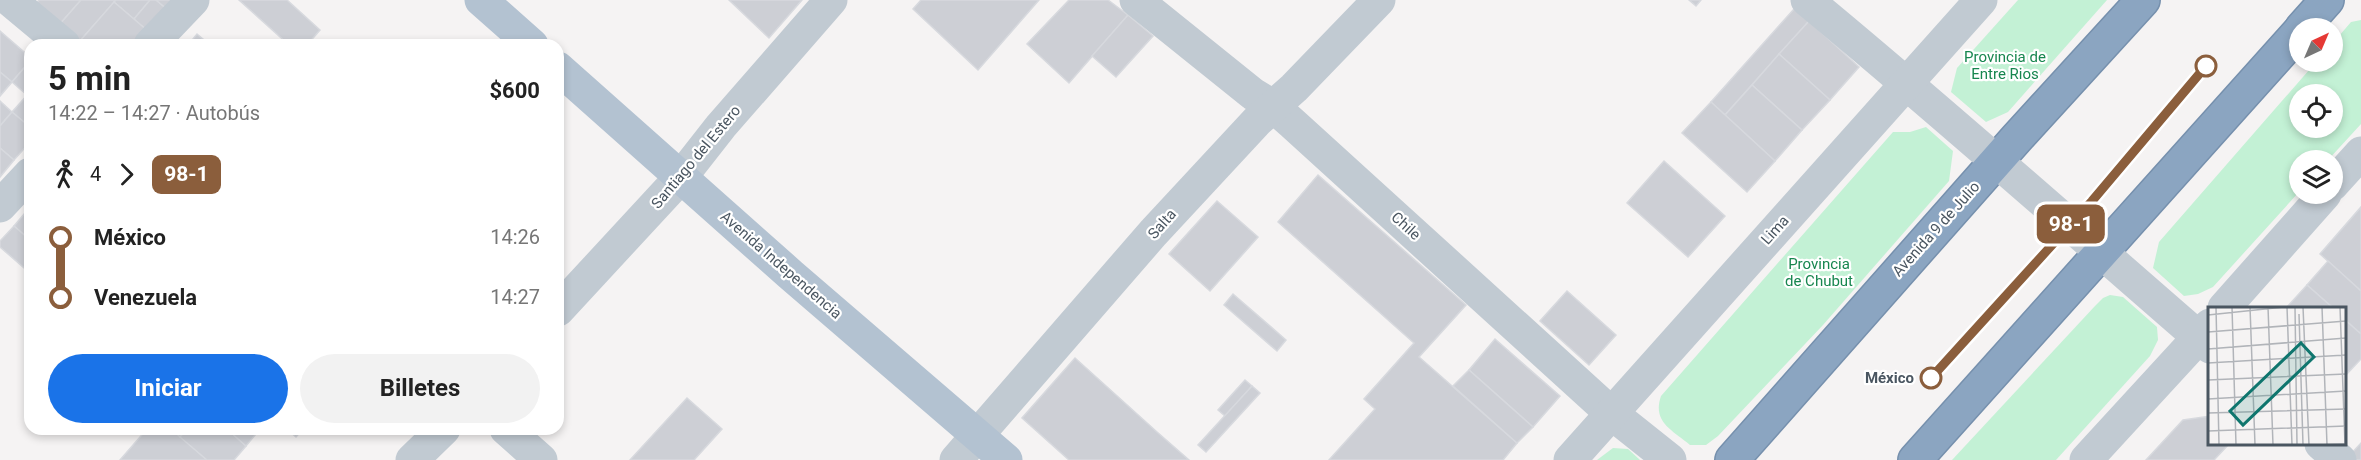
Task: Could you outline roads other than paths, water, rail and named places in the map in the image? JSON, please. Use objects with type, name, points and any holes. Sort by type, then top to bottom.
[{"type":"highway","name":"Avenida 9 de Julio","points":[[1732,460],[1995,162],[2143,0]]},
{"type":"highway","points":[[2311,18],[2327,0]]},
{"type":"highway","points":[[1915,460],[2289,44]]},
{"type":"main road","points":[[481,0],[525,39]]},
{"type":"main road","name":"Avenida Independencia","points":[[564,73],[1006,460]]},
{"type":"street","points":[[10,0],[57,39]]},
{"type":"street","points":[[156,39],[193,0]]},
{"type":"street","name":"Santiago del Estero","points":[[564,304],[681,177],[721,126],[831,0]]},
{"type":"street","name":"Chile","points":[[1136,0],[1253,94],[1274,107],[1611,413],[1670,460]]},
{"type":"street","name":"Salta","points":[[956,460],[1153,233],[1257,121],[1274,107],[1379,0]]},
{"type":"street","points":[[1807,0],[1907,83],[2102,254],[2206,336],[2086,460]]},
{"type":"street","name":"Lima","points":[[1570,460],[1981,0]]},
{"type":"street","points":[[2343,173],[2361,153]]},
{"type":"street","points":[[0,206],[24,180]]},
{"type":"street","points":[[2226,307],[2316,204]]},
{"type":"street","points":[[412,460],[438,435]]},
{"type":"street","points":[[513,435],[541,460]]},
{"type":"street","points":[[2322,445],[2340,460]]},
{"type":"place","name":"México","points":[[1931,378]]},
{"type":"park label","name":"Provincia de Entre Rios","points":[[2005,66]]},
{"type":"park label","name":"Provincia de Chubut","points":[[1819,272]]}]
